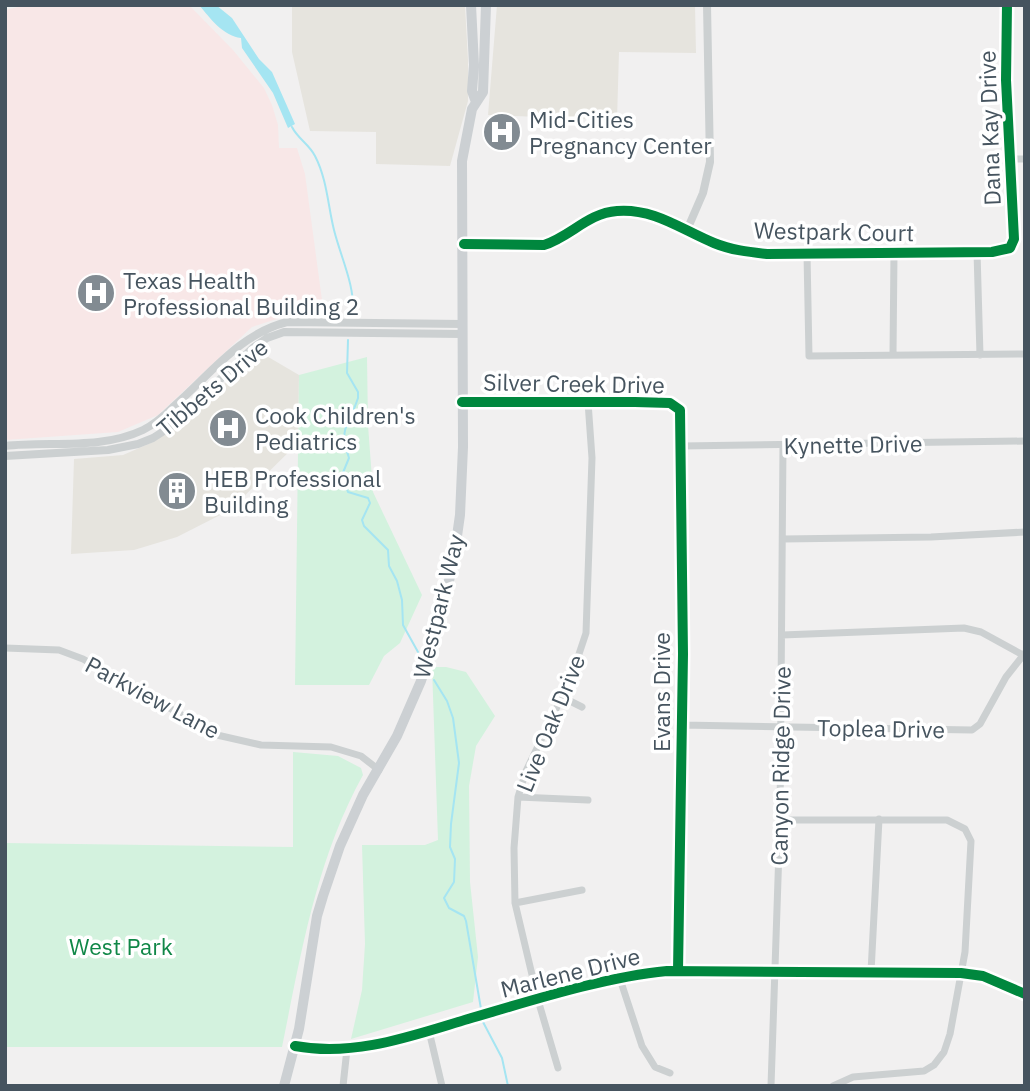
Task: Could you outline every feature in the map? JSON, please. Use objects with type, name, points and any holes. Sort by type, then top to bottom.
[{"type":"main road","name":"Westpark Way","points":[[471,5],[474,65],[472,91],[475,102]]},
{"type":"main road","name":"Westpark Way","points":[[284,1086],[295,1046],[320,906],[340,846],[363,795],[401,727],[421,681],[453,564],[462,477],[463,159],[468,124],[475,102],[483,92],[486,5]]},
{"type":"street","points":[[687,230],[703,193],[710,162],[707,5]]},
{"type":"street","name":"Dana Kay Drive","points":[[1007,5],[1006,80],[1014,239],[1010,248]]},
{"type":"street","points":[[1010,159],[1025,159]]},
{"type":"street","name":"Westpark Court","points":[[464,244],[544,244],[556,241],[593,216],[617,211],[655,214],[715,243],[736,250],[767,254],[977,252],[1010,248]]},
{"type":"street","points":[[977,252],[980,355]]},
{"type":"street","points":[[893,355],[894,253]]},
{"type":"street","points":[[807,254],[809,356],[1025,354]]},
{"type":"street","name":"Tibbets Drive","points":[[5,446],[98,441],[137,432],[157,422],[235,350],[256,333],[271,326],[287,322],[303,326],[463,329]]},
{"type":"street","name":"Tibbets Drive","points":[[5,456],[108,450],[153,438],[177,420],[267,338],[303,326]]},
{"type":"street","points":[[235,350],[243,358]]},
{"type":"street","name":"Silver Creek Drive","points":[[462,402],[670,403],[681,412]]},
{"type":"street","name":"Live Oak Drive","points":[[558,1068],[538,1000],[515,903],[514,848],[518,797],[526,771],[572,678],[586,633],[592,458],[589,402]]},
{"type":"street","points":[[169,411],[177,420]]},
{"type":"street","name":"Evans Drive","points":[[678,971],[682,725],[681,412]]},
{"type":"street","points":[[137,432],[138,444]]},
{"type":"street","name":"Kynette Drive","points":[[682,446],[1025,441]]},
{"type":"street","points":[[43,444],[44,454]]},
{"type":"street","name":"Canyon Ridge Drive","points":[[771,1086],[777,971],[780,820],[783,445]]},
{"type":"street","points":[[783,540],[1025,532]]},
{"type":"street","points":[[782,635],[964,628],[981,632],[1024,654]]},
{"type":"street","name":"Parkview Lane","points":[[5,648],[59,650],[83,659],[216,735],[261,745],[331,747],[361,756],[379,770]]},
{"type":"street","name":"Toplea Drive","points":[[682,725],[972,730],[980,724],[1006,677],[1024,654]]},
{"type":"street","points":[[562,697],[582,707]]},
{"type":"street","points":[[518,797],[588,800]]},
{"type":"street","points":[[871,972],[879,819]]},
{"type":"street","points":[[780,820],[947,820],[969,834],[971,841],[965,952],[950,1034],[944,1052],[924,1071],[853,1077],[834,1086]]},
{"type":"street","points":[[515,903],[582,890]]},
{"type":"street","name":"Marlene Drive","points":[[295,1046],[318,1050],[384,1044],[620,979],[678,971],[961,973],[983,976],[1025,994]]},
{"type":"street","points":[[620,979],[642,1046],[655,1067],[670,1073]]},
{"type":"street","points":[[429,1031],[442,1086]]},
{"type":"street","points":[[343,1086],[347,1049]]},
{"type":"shaded area","points":[[27,5],[189,5],[233,50],[264,88],[278,125],[279,148],[297,148],[305,174],[324,315],[286,316],[252,327],[158,415],[118,432],[5,440],[5,10]]},
{"type":"shaded area","points":[[292,5],[465,5],[468,101],[450,166],[376,164],[376,132],[310,131],[292,52]]},
{"type":"shaded area","points":[[497,5],[695,5],[696,53],[619,52],[617,120],[488,115]]},
{"type":"shaded area","points":[[258,351],[299,375],[298,443],[230,510],[177,537],[134,550],[71,554],[74,459],[123,455],[153,442],[210,398]]},
{"type":"green space","points":[[367,357],[373,492],[422,595],[400,643],[384,656],[369,685],[295,685],[299,375]]},
{"type":"green space","points":[[432,667],[466,672],[495,716],[476,746],[469,786],[470,882],[478,957],[473,1002],[351,1039],[362,990],[365,944],[362,845],[425,845],[438,840]]},
{"type":"green space","name":"West Park","points":[[293,752],[338,756],[361,768],[363,775],[333,840],[322,874],[304,942],[282,1047],[5,1047],[5,843],[293,847]]},
{"type":"water","points":[[199,5],[216,5],[232,18],[259,59],[272,72],[295,124],[288,128],[273,93],[242,48],[241,38],[228,34],[212,21]]},
{"type":"waterway","points":[[292,127],[313,152],[322,174],[334,230],[350,282],[353,314]]},
{"type":"waterway","points":[[348,340],[347,373],[358,392],[358,398],[346,426],[344,439],[349,458],[342,475],[348,492],[368,498],[370,503],[362,520],[364,526],[388,550],[389,566],[397,581],[402,600],[403,625],[418,652]]},
{"type":"waterway","points":[[434,680],[447,701],[453,718],[459,763],[450,847],[455,859],[454,882],[444,898],[449,908],[464,916],[466,921],[481,1009]]},
{"type":"waterway","points":[[483,1022],[502,1058],[508,1086]]},
{"type":"cycle path","points":[[464,244],[544,245],[597,216],[630,211],[656,216],[720,245],[767,254],[992,252],[1010,248],[1014,239],[1006,80],[1007,5]]},
{"type":"cycle path","points":[[462,402],[670,403],[680,410],[683,654],[678,971]]},
{"type":"cycle path","points":[[295,1046],[339,1049],[383,1043],[567,990],[618,978],[667,971],[961,973],[983,976],[1025,994]]},
{"type":"place","name":"Mid-Cities Pregnancy Center","points":[[502,132]]},
{"type":"place","name":"Texas Health Professional Building 2","points":[[96,293]]},
{"type":"place","name":"Cook Children's Pediatrics","points":[[228,428]]},
{"type":"place","name":"HEB Professional Building","points":[[177,491]]}]
